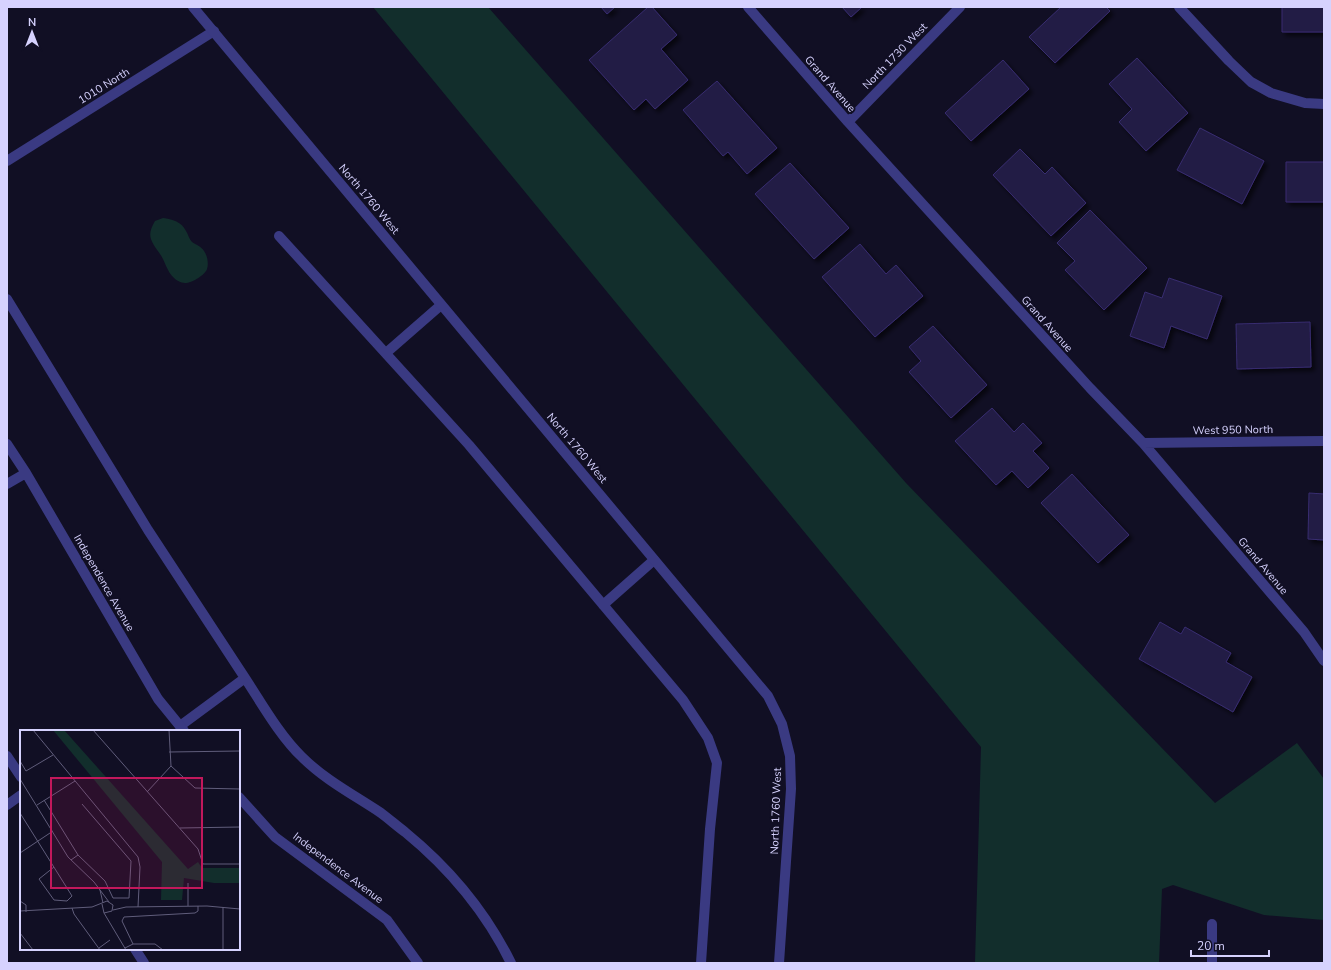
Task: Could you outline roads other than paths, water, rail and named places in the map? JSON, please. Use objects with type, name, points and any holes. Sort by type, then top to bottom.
[{"type":"street","name":"North 1760 West","points":[[193,7],[768,696],[782,724],[790,756],[791,790],[780,963]]},
{"type":"street","name":"Grand Avenue","points":[[748,7],[848,122],[1090,388],[1143,443],[1304,632],[1324,661]]},
{"type":"street","name":"North 1730 West","points":[[848,122],[960,7]]},
{"type":"street","points":[[1179,7],[1229,61],[1251,82],[1271,93],[1305,103],[1324,104]]},
{"type":"street","name":"1010 North","points":[[7,161],[214,31]]},
{"type":"street","points":[[279,236],[469,445],[683,700],[708,738],[716,763],[701,963]]},
{"type":"street","points":[[7,299],[148,530],[278,728],[301,757],[328,780],[382,814],[420,845],[458,884],[482,913],[501,942],[511,963]]},
{"type":"street","points":[[386,353],[441,305]]},
{"type":"street","name":"West 950 North","points":[[1143,443],[1324,441]]},
{"type":"street","name":"Independence Avenue","points":[[7,444],[26,472],[158,700],[182,728]]},
{"type":"street","points":[[7,484],[26,472]]},
{"type":"street","points":[[603,605],[654,560]]},
{"type":"street","points":[[182,728],[245,678]]},
{"type":"street","points":[[7,756],[20,776]]},
{"type":"street","points":[[7,805],[20,796]]},
{"type":"street","name":"Independence Avenue","points":[[240,798],[275,837],[387,920],[418,963]]},
{"type":"street","points":[[1212,924],[1212,963]]},
{"type":"street","points":[[136,950],[144,963]]}]
